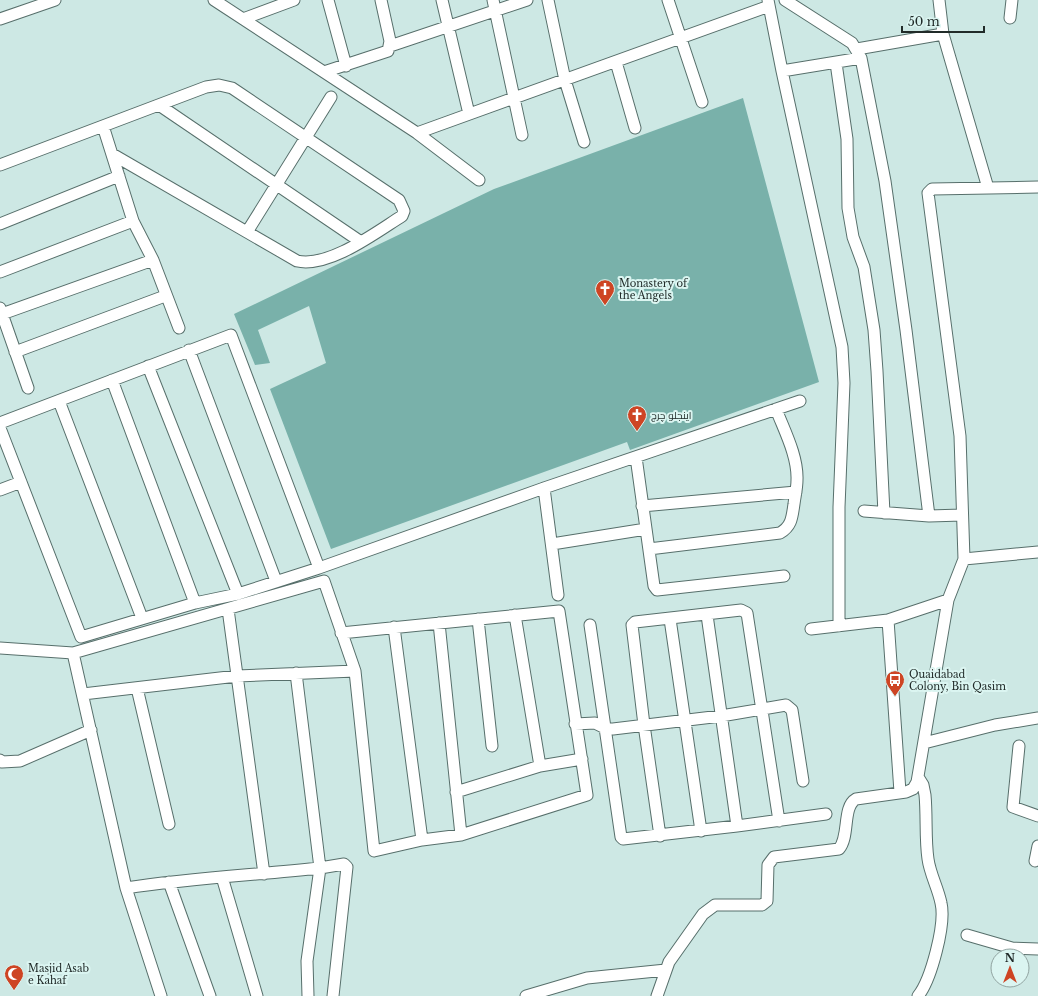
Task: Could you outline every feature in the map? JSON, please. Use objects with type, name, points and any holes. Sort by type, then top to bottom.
[{"type":"street","points":[[1,16],[53,0]]},
{"type":"street","points":[[214,0],[417,133],[479,180]]},
{"type":"street","points":[[243,19],[271,4],[294,0]]},
{"type":"street","points":[[328,0],[346,66]]},
{"type":"street","points":[[381,0],[390,46]]},
{"type":"street","points":[[442,0],[469,114]]},
{"type":"street","points":[[493,0],[522,135]]},
{"type":"street","points":[[324,72],[385,53],[390,46],[527,0]]},
{"type":"street","points":[[548,0],[565,80],[584,142]]},
{"type":"street","points":[[668,0],[702,102]]},
{"type":"street","points":[[785,0],[852,43],[859,54],[885,181],[906,330],[928,516]]},
{"type":"street","points":[[939,0],[942,34],[988,188]]},
{"type":"street","points":[[1010,18],[1012,0]]},
{"type":"street","points":[[417,133],[681,38],[769,3],[782,71],[842,347],[844,383],[839,506],[840,626]]},
{"type":"street","points":[[782,71],[836,63],[859,54],[942,34]]},
{"type":"street","points":[[616,62],[635,128]]},
{"type":"street","points":[[836,63],[847,139],[848,208],[853,237],[864,267],[874,330],[878,370],[884,513]]},
{"type":"street","points":[[0,165],[206,87],[219,85],[232,88],[399,200],[404,211],[402,216],[361,242],[319,261],[307,263],[297,261],[112,154]]},
{"type":"street","points":[[247,232],[331,97]]},
{"type":"street","points":[[160,105],[361,242]]},
{"type":"street","points":[[103,126],[133,221],[153,260],[165,296],[179,328]]},
{"type":"street","points":[[0,224],[119,176]]},
{"type":"street","points":[[657,996],[669,962],[703,914],[715,905],[762,905],[767,901],[768,865],[774,856],[839,849],[846,829],[849,805],[852,801],[856,799],[900,792],[913,788],[918,777],[948,600],[964,559],[960,436],[928,192],[932,189],[1038,187]]},
{"type":"street","points":[[0,272],[133,221]]},
{"type":"street","points":[[28,388],[1,311],[153,260]]},
{"type":"street","points":[[15,352],[165,296]]},
{"type":"street","points":[[0,423],[231,335],[319,568]]},
{"type":"street","points":[[189,350],[276,581]]},
{"type":"street","points":[[148,366],[238,594]]},
{"type":"street","points":[[112,380],[195,603]]},
{"type":"street","points":[[59,400],[142,618]]},
{"type":"street","points":[[0,428],[81,637],[195,603],[238,594],[319,568],[544,488],[800,401]]},
{"type":"street","points":[[649,549],[780,533],[786,529],[791,522],[796,492],[797,470],[792,450],[776,409]]},
{"type":"street","points":[[636,457],[654,586],[657,590],[661,591],[784,576]]},
{"type":"street","points":[[0,490],[21,482]]},
{"type":"street","points":[[544,488],[558,595]]},
{"type":"street","points":[[642,506],[796,492]]},
{"type":"street","points":[[864,511],[928,516],[962,515]]},
{"type":"street","points":[[552,544],[646,529]]},
{"type":"street","points":[[964,559],[1038,552]]},
{"type":"street","points":[[0,648],[73,653],[324,581],[341,633],[355,671],[374,851],[422,840],[461,835],[587,795],[559,611],[341,633]]},
{"type":"street","points":[[811,629],[888,620],[948,600]]},
{"type":"street","points":[[228,608],[264,874]]},
{"type":"street","points":[[660,836],[644,725],[632,625],[635,622],[741,610],[747,613],[779,820]]},
{"type":"street","points":[[515,615],[540,766]]},
{"type":"street","points":[[707,615],[737,826]]},
{"type":"street","points":[[478,619],[492,746]]},
{"type":"street","points":[[670,619],[683,720],[701,831]]},
{"type":"street","points":[[888,620],[900,792]]},
{"type":"street","points":[[439,623],[461,835]]},
{"type":"street","points":[[590,625],[621,837],[625,840],[826,814]]},
{"type":"street","points":[[394,627],[422,840]]},
{"type":"street","points":[[73,653],[126,888],[161,996]]},
{"type":"street","points":[[83,694],[237,676],[355,671]]},
{"type":"street","points":[[296,673],[320,868],[306,960],[308,996]]},
{"type":"street","points":[[137,688],[169,824]]},
{"type":"street","points":[[575,724],[595,723],[613,729],[721,716],[786,705],[792,710],[804,781]]},
{"type":"street","points":[[924,743],[995,726],[1038,718]]},
{"type":"street","points":[[0,760],[2,762],[20,762],[91,730]]},
{"type":"street","points":[[1019,746],[1013,807],[1038,816]]},
{"type":"street","points":[[456,792],[540,766],[582,759]]},
{"type":"street","points":[[918,777],[923,785],[925,795],[928,863],[942,904],[942,921],[929,977],[918,996]]},
{"type":"street","points":[[1035,861],[1038,846]]},
{"type":"street","points":[[126,888],[169,882],[320,868],[344,864],[347,866],[333,996]]},
{"type":"street","points":[[222,877],[257,996]]},
{"type":"street","points":[[169,882],[210,996]]},
{"type":"street","points":[[967,935],[1012,948],[1038,949]]},
{"type":"street","points":[[526,996],[587,978],[666,970]]},
{"type":"shaded area","points":[[743,98],[819,382],[630,450],[627,442],[331,549],[270,389],[326,363],[309,306],[258,330],[270,363],[255,365],[234,314],[494,189]]},
{"type":"place","name":"Monastery of the Angels","points":[[605,306]]},
{"type":"place","name":"اینجلو چرچ","points":[[637,432]]},
{"type":"place","name":"Quaidabad Colony, Bin Qasim","points":[[895,697]]},
{"type":"place","name":"Masjid Asab e Kahaf","points":[[14,991]]}]
